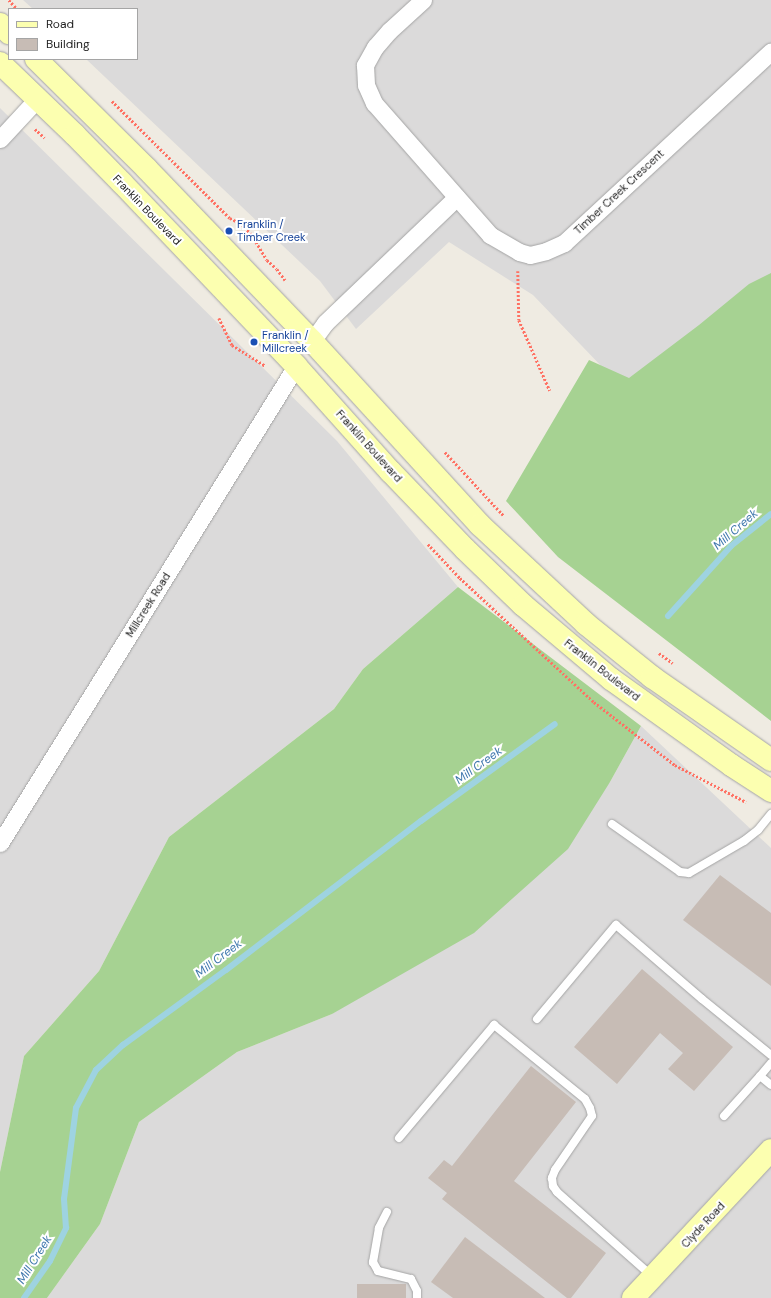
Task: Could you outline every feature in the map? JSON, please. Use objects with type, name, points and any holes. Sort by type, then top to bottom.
[{"type":"main road","points":[[0,24],[8,32]]},
{"type":"main road","points":[[37,60],[147,169],[312,341],[480,525],[586,624],[652,677],[771,760]]},
{"type":"main road","name":"Franklin Boulevard","points":[[0,63],[96,156],[296,366],[417,499],[465,549],[523,605],[611,679],[725,761],[771,791]]},
{"type":"main road","name":"Clyde Road","points":[[633,1298],[654,1278],[771,1150]]},
{"type":"street","name":"Timber Creek Crescent","points":[[423,0],[389,31],[375,47],[365,65],[366,85],[374,102],[490,235],[518,252],[530,255],[546,251],[564,242],[771,51]]},
{"type":"street","points":[[0,139],[37,99]]},
{"type":"street","points":[[312,341],[325,323],[457,197]]},
{"type":"street","name":"Millcreek Road","points":[[0,843],[296,366]]},
{"type":"lane","points":[[612,824],[680,872],[689,873],[744,841],[758,830],[771,814]]},
{"type":"lane","points":[[537,1019],[616,925],[702,999],[771,1055]]},
{"type":"lane","points":[[399,1138],[494,1025],[585,1099],[592,1116],[555,1170],[552,1178],[553,1186],[557,1192],[654,1278]]},
{"type":"lane","points":[[724,1116],[771,1063]]},
{"type":"lane","points":[[760,1076],[771,1085]]},
{"type":"lane","points":[[387,1212],[379,1228],[373,1262],[378,1271],[412,1279],[418,1291],[417,1298]]},
{"type":"path","points":[[9,0],[17,8]]},
{"type":"path","points":[[110,100],[230,218],[242,224],[252,235],[266,260],[277,269],[288,284]]},
{"type":"path","points":[[518,252],[519,320],[550,391]]},
{"type":"path","points":[[444,452],[508,519]]},
{"type":"path","points":[[658,652],[677,667]]},
{"type":"shaded area","points":[[23,0],[771,0],[771,283],[629,395],[533,295],[449,242],[356,329],[320,281],[87,60],[138,60],[138,8],[32,8]]},
{"type":"shaded area","points":[[0,108],[337,441],[458,587],[363,669],[334,709],[169,837],[99,971],[24,1056],[0,1172]]},
{"type":"shaded area","points":[[641,726],[771,848],[771,1298],[47,1298],[100,1224],[139,1122],[237,1052],[332,1014],[610,782]]},
{"type":"green space","points":[[771,273],[771,721],[558,557],[506,501],[589,360],[629,378],[699,325],[749,284]]},
{"type":"green space","points":[[458,587],[641,726],[610,782],[568,849],[474,933],[332,1014],[237,1052],[139,1122],[100,1224],[47,1298],[0,1298],[0,1172],[24,1056],[99,971],[169,837],[334,709],[363,669]]},
{"type":"building","points":[[720,875],[771,913],[771,986],[683,920]]},
{"type":"building","points":[[642,969],[733,1047],[694,1091],[668,1069],[683,1053],[660,1033],[617,1084],[574,1047]]},
{"type":"building","points":[[531,1066],[576,1102],[514,1181],[606,1253],[571,1298],[567,1298],[442,1199],[447,1193],[428,1178],[444,1160],[452,1166]]},
{"type":"building","points":[[465,1237],[545,1298],[453,1298],[431,1282]]},
{"type":"building","points":[[357,1284],[406,1284],[406,1298],[357,1298]]},
{"type":"waterway","name":"Mill Creek","points":[[668,616],[731,546],[771,514]]},
{"type":"waterway","name":"Mill Creek","points":[[24,1298],[50,1261],[66,1228],[64,1199],[76,1108],[96,1070],[123,1045],[226,970],[421,821],[555,724]]},
{"type":"place","name":"Franklin / Timber Creek","points":[[229,231]]},
{"type":"place","name":"Franklin / Millcreek","points":[[254,342]]}]
